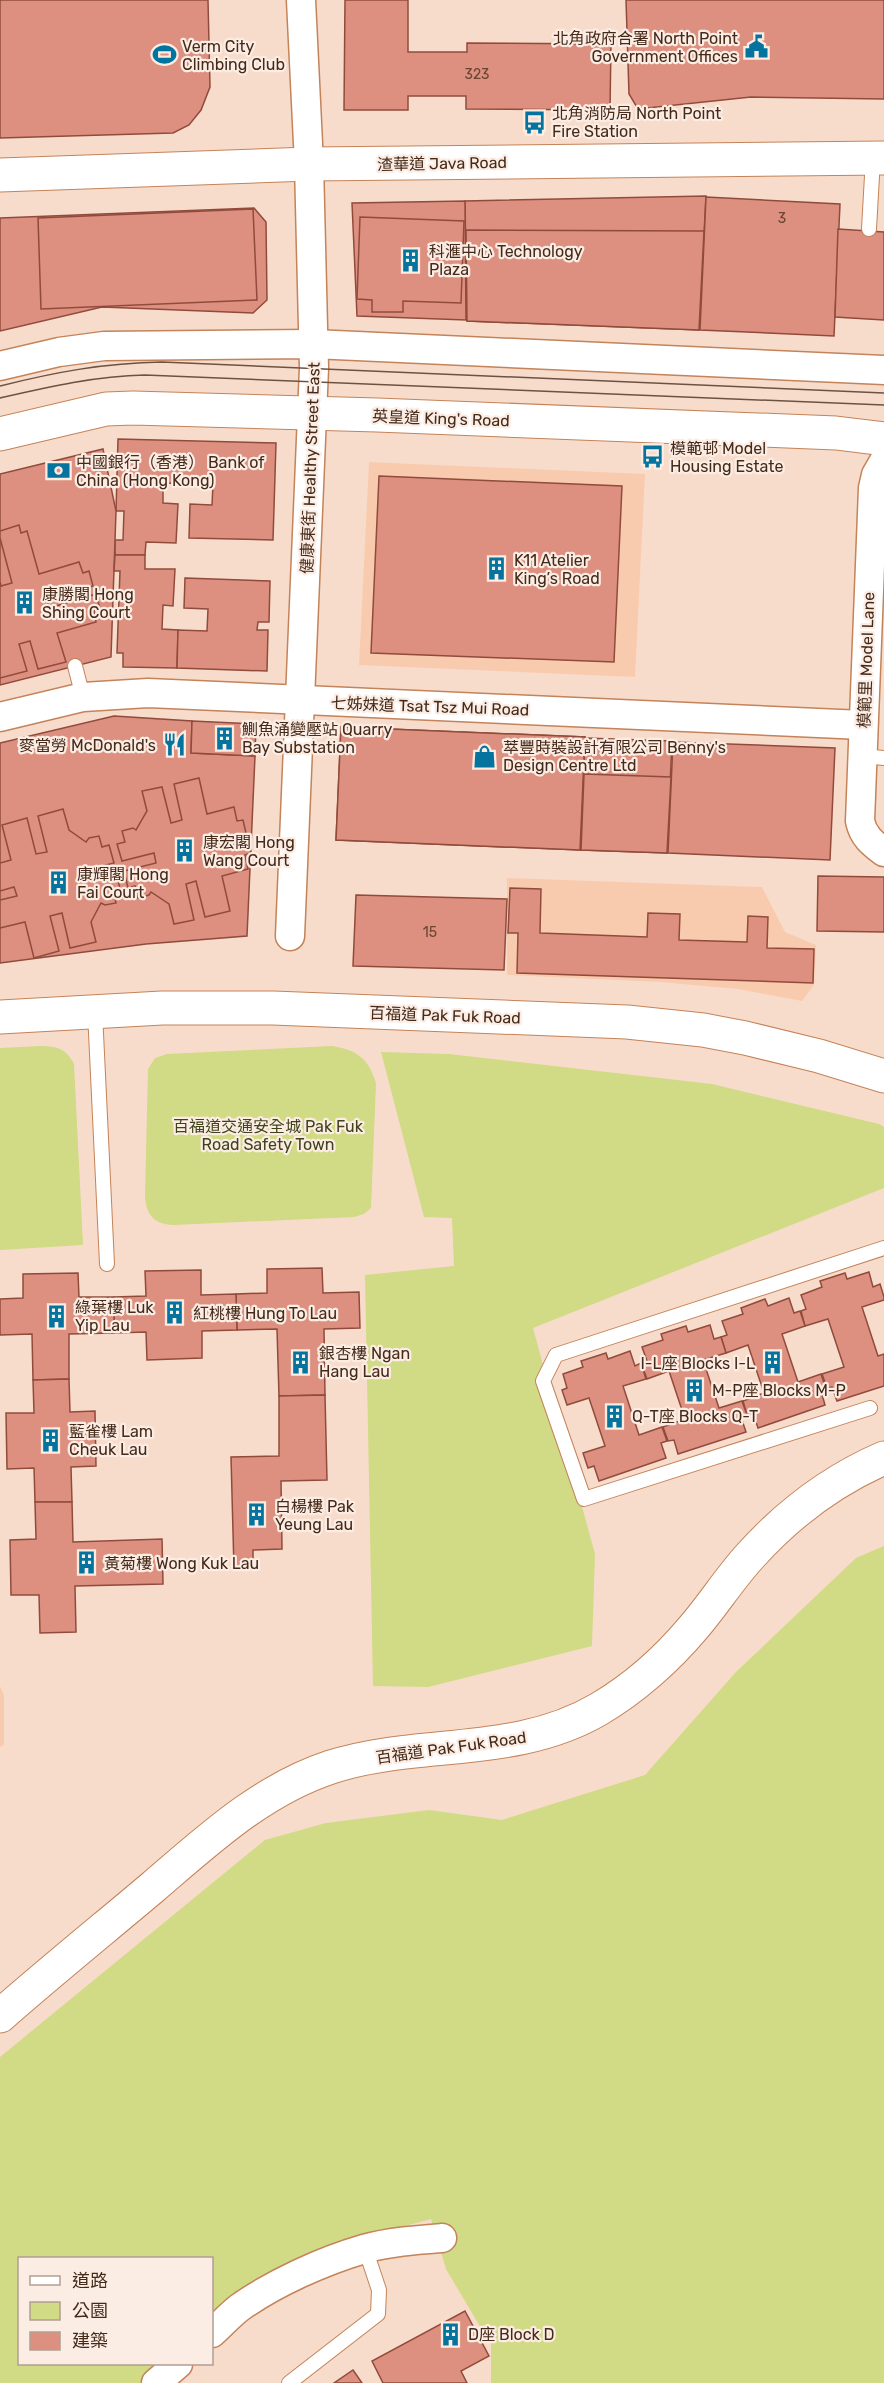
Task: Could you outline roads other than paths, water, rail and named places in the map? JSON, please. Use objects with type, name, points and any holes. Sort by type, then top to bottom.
[{"type":"street","name":"健康東街 Healthy Street East","points":[[290,936],[313,413],[309,164],[301,0]]},
{"type":"street","name":"渣華道 Java Road","points":[[0,175],[309,164],[879,158]]},
{"type":"street","points":[[0,366],[59,352],[104,346],[313,344],[884,370]]},
{"type":"street","name":"英皇道 King's Road","points":[[0,434],[106,409],[313,413],[836,433],[884,439]]},
{"type":"street","name":"模範里 Model Lane","points":[[884,461],[876,475],[873,488],[863,725],[873,757],[860,821],[862,832],[869,841],[884,852]]},
{"type":"street","name":"七姊妹道 Tsat Tsz Mui Road","points":[[0,717],[83,697],[148,693],[863,725]]},
{"type":"street","name":"百福道 Pak Fuk Road","points":[[0,1017],[95,1010],[273,1008],[664,1025],[703,1030],[783,1047],[884,1076]]},
{"type":"street","name":"百福道 Pak Fuk Road","points":[[0,2016],[224,1828],[270,1794],[323,1770],[356,1760],[492,1744],[549,1731],[597,1710],[640,1679],[691,1631],[749,1557],[772,1534],[831,1486],[884,1458]]},
{"type":"street","points":[[213,2332],[239,2308],[284,2282],[324,2263],[365,2248],[442,2238]]},
{"type":"street","points":[[156,2383],[177,2365]]},
{"type":"lane","points":[[869,229],[879,158]]},
{"type":"lane","points":[[75,666],[83,697]]},
{"type":"lane","points":[[95,1010],[107,1264]]},
{"type":"lane","points":[[870,1408],[584,1499],[543,1381],[555,1355],[884,1248]]},
{"type":"lane","points":[[289,2383],[378,2314],[379,2290],[365,2248]]},
{"type":"tram line","points":[[0,386],[80,369],[162,362],[884,393]]},
{"type":"tram line","points":[[0,398],[90,380],[145,375],[884,405]]},
{"type":"place","name":"北角政府合署 North Point Government Offices","points":[[756,47]]},
{"type":"place","name":"Verm City Climbing Club","points":[[164,55]]},
{"type":"place","name":"北角消防局 North Point Fire Station","points":[[534,122]]},
{"type":"place","name":"科滙中心 Technology Plaza","points":[[411,260]]},
{"type":"place","name":"模範邨 Model Housing Estate","points":[[652,457]]},
{"type":"place","name":"中國銀行（香港） Bank of China (Hong Kong)","points":[[58,471]]},
{"type":"place","name":"K11 Atelier King’s Road","points":[[496,569]]},
{"type":"place","name":"康勝閣 Hong Shing Court","points":[[24,603]]},
{"type":"place","name":"鰂魚涌變壓站 Quarry Bay Substation","points":[[224,738]]},
{"type":"place","name":"麥當勞 McDonald's","points":[[174,745]]},
{"type":"place","name":"萃豐時裝設計有限公司 Benny's Design Centre Ltd","points":[[485,756]]},
{"type":"place","name":"康宏閣 Hong Wang Court","points":[[185,851]]},
{"type":"place","name":"康輝閣 Hong Fai Court","points":[[59,883]]},
{"type":"place","name":"紅桃樓 Hung To Lau","points":[[175,1313]]},
{"type":"place","name":"綠葉樓 Luk Yip Lau","points":[[57,1316]]},
{"type":"place","name":"銀杏樓 Ngan Hang Lau","points":[[301,1362]]},
{"type":"place","name":"I-L座 Blocks I-L","points":[[773,1363]]},
{"type":"place","name":"M-P座 Blocks M-P","points":[[694,1390]]},
{"type":"place","name":"Q-T座 Blocks Q-T","points":[[614,1416]]},
{"type":"place","name":"藍雀樓 Lam Cheuk Lau","points":[[51,1440]]},
{"type":"place","name":"白楊樓 Pak Yeung Lau","points":[[257,1515]]},
{"type":"place","name":"黃菊樓 Wong Kuk Lau","points":[[86,1563]]},
{"type":"place","name":"D座 Block D","points":[[450,2334]]},
{"type":"park label","name":"百福道交通安全城 Pak Fuk Road Safety Town","points":[[268,1135]]}]
